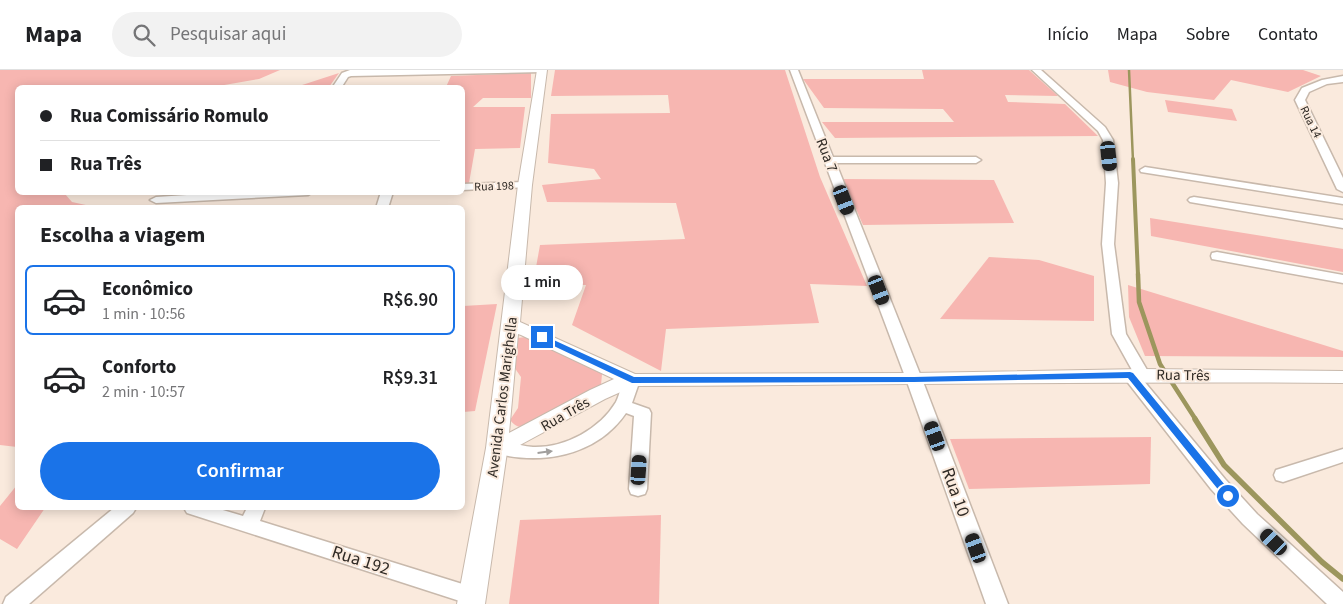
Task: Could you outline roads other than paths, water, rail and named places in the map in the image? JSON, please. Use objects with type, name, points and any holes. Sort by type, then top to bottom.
[{"type":"main road","name":"Avenida Carlos Marighella","points":[[471,600],[497,448],[525,185],[542,70]]},
{"type":"main road","name":"Rua Três","points":[[511,325],[570,350],[632,380]]},
{"type":"main road","name":"Rua Três","points":[[497,448],[524,437],[612,387],[632,380],[914,379],[1136,375],[1343,377]]},
{"type":"street","points":[[338,85],[350,73],[438,77],[542,70]]},
{"type":"street","name":"Rua 7","points":[[794,70],[914,379]]},
{"type":"street","points":[[1036,70],[1102,129],[1108,140],[1112,184],[1108,244],[1119,334],[1136,375],[1218,484],[1250,519],[1341,604]]},
{"type":"street","name":"Rua 14","points":[[1343,79],[1325,82],[1305,90],[1300,100],[1343,189]]},
{"type":"street","points":[[829,160],[976,160]]},
{"type":"street","points":[[1145,170],[1343,201]]},
{"type":"street","name":"Rua 198","points":[[465,187],[525,185]]},
{"type":"street","points":[[156,200],[240,195]]},
{"type":"street","points":[[1194,200],[1343,224]]},
{"type":"street","points":[[1217,256],[1343,279]]},
{"type":"street","name":"Rua 10","points":[[914,379],[998,604]]},
{"type":"street","points":[[497,448],[537,453],[555,451],[590,437],[607,425],[622,405],[632,380]]},
{"type":"street","points":[[622,405],[643,413],[638,489]]},
{"type":"street","points":[[1283,475],[1343,455]]},
{"type":"street","points":[[14,604],[124,510]]},
{"type":"street","name":"Rua 192","points":[[209,510],[253,516],[471,600]]},
{"type":"waterway","points":[[1129,70],[1133,161]]},
{"type":"waterway","points":[[1133,159],[1138,275]]},
{"type":"waterway","points":[[1138,274],[1139,302],[1160,364],[1196,420]]},
{"type":"waterway","points":[[1195,419],[1224,465],[1322,562],[1343,579]]}]
